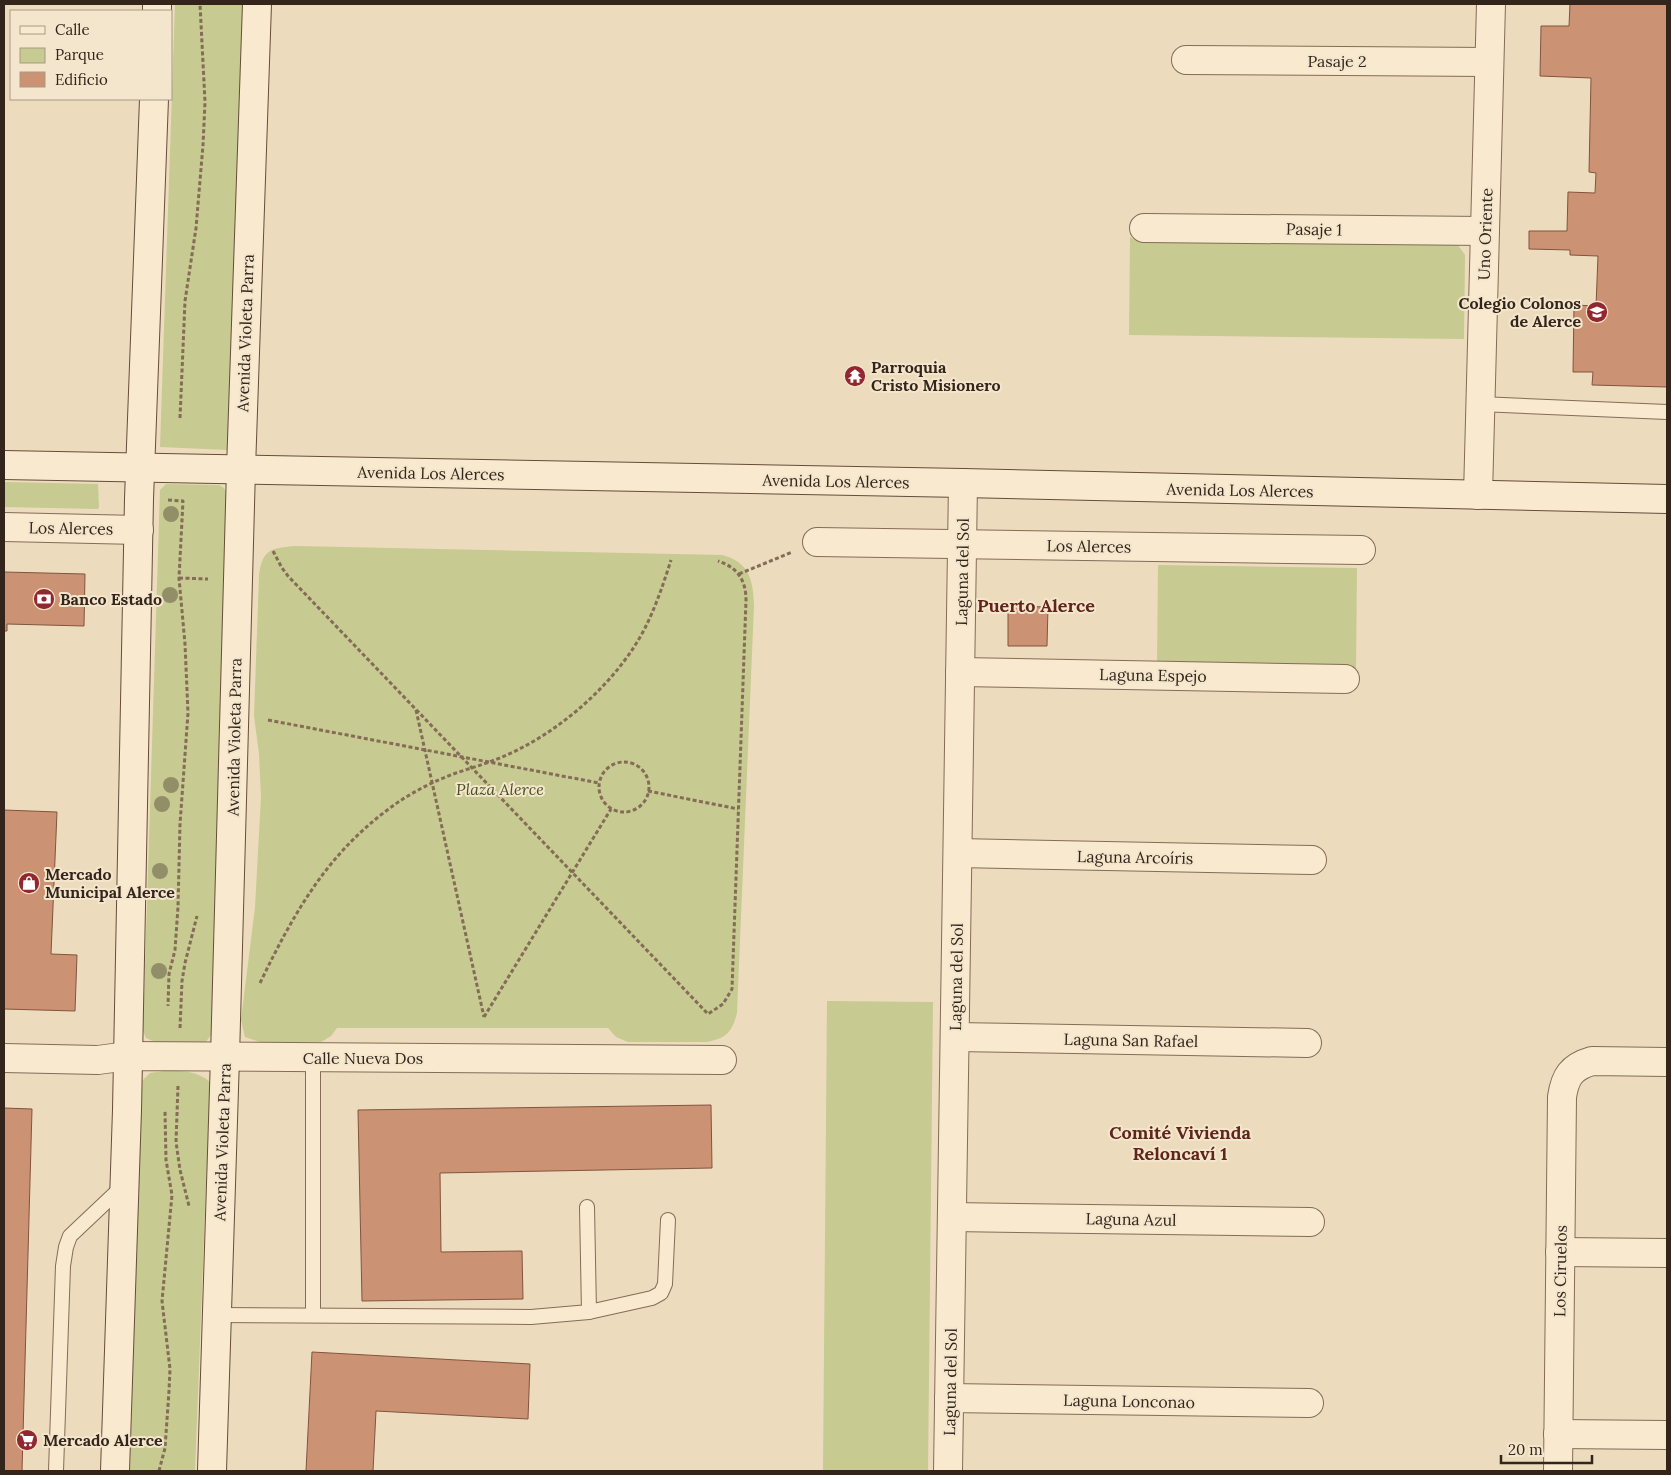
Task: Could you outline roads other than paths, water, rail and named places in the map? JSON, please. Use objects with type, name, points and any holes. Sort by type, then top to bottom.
[{"type":"street","name":"Avenida Violeta Parra","points":[[212,1471],[256,4]]},
{"type":"street","name":"Uno Oriente","points":[[1478,495],[1491,4]]},
{"type":"street","name":"Pasaje 2","points":[[1186,60],[1489,62]]},
{"type":"street","points":[[115,1471],[128,1056],[138,530],[154,100]]},
{"type":"street","name":"Pasaje 1","points":[[1144,228],[1485,231]]},
{"type":"street","name":"Avenida Los Alerces","points":[[4,465],[963,483],[1667,500]]},
{"type":"street","name":"Laguna del Sol","points":[[948,1471],[963,483]]},
{"type":"street","name":"Los Alerces","points":[[4,527],[138,530]]},
{"type":"street","name":"Los Alerces","points":[[817,542],[1361,550]]},
{"type":"street","name":"Laguna Espejo","points":[[960,672],[1345,679]]},
{"type":"street","name":"Laguna Arcoíris","points":[[958,853],[1312,860]]},
{"type":"street","name":"Laguna San Rafael","points":[[955,1037],[1307,1042]]},
{"type":"street","name":"Calle Nueva Dos","points":[[4,1058],[98,1060],[128,1056],[722,1060]]},
{"type":"street","name":"Los Ciruelos","points":[[1558,1471],[1562,1097],[1564,1084],[1570,1073],[1581,1064],[1592,1061],[1667,1062]]},
{"type":"street","name":"Laguna Azul","points":[[952,1216],[1310,1222]]},
{"type":"street","points":[[1560,1252],[1667,1253]]},
{"type":"street","name":"Laguna Lonconao","points":[[949,1398],[1309,1403]]},
{"type":"street","points":[[1558,1434],[1667,1435]]},
{"type":"lane","points":[[1480,404],[1667,412]]},
{"type":"lane","points":[[312,1057],[313,1315]]},
{"type":"lane","points":[[56,1471],[62,1266],[66,1247],[70,1236],[124,1184]]},
{"type":"lane","points":[[587,1207],[588,1312]]},
{"type":"lane","points":[[217,1315],[531,1317],[588,1312],[652,1298],[661,1293],[665,1284],[668,1220]]},
{"type":"place","name":"Colegio Colonos de Alerce","points":[[1597,312]]},
{"type":"place","name":"Parroquia Cristo Misionero","points":[[855,376]]},
{"type":"place","name":"Banco Estado","points":[[44,599]]},
{"type":"place","name":"Mercado Municipal Alerce","points":[[29,883]]},
{"type":"place","name":"Mercado Alerce","points":[[27,1440]]},
{"type":"district","name":"Puerto Alerce","points":[[1036,605]]},
{"type":"district","name":"Comité Vivienda Reloncaví 1","points":[[1180,1142]]},
{"type":"park label","name":"Plaza Alerce","points":[[500,789]]}]
